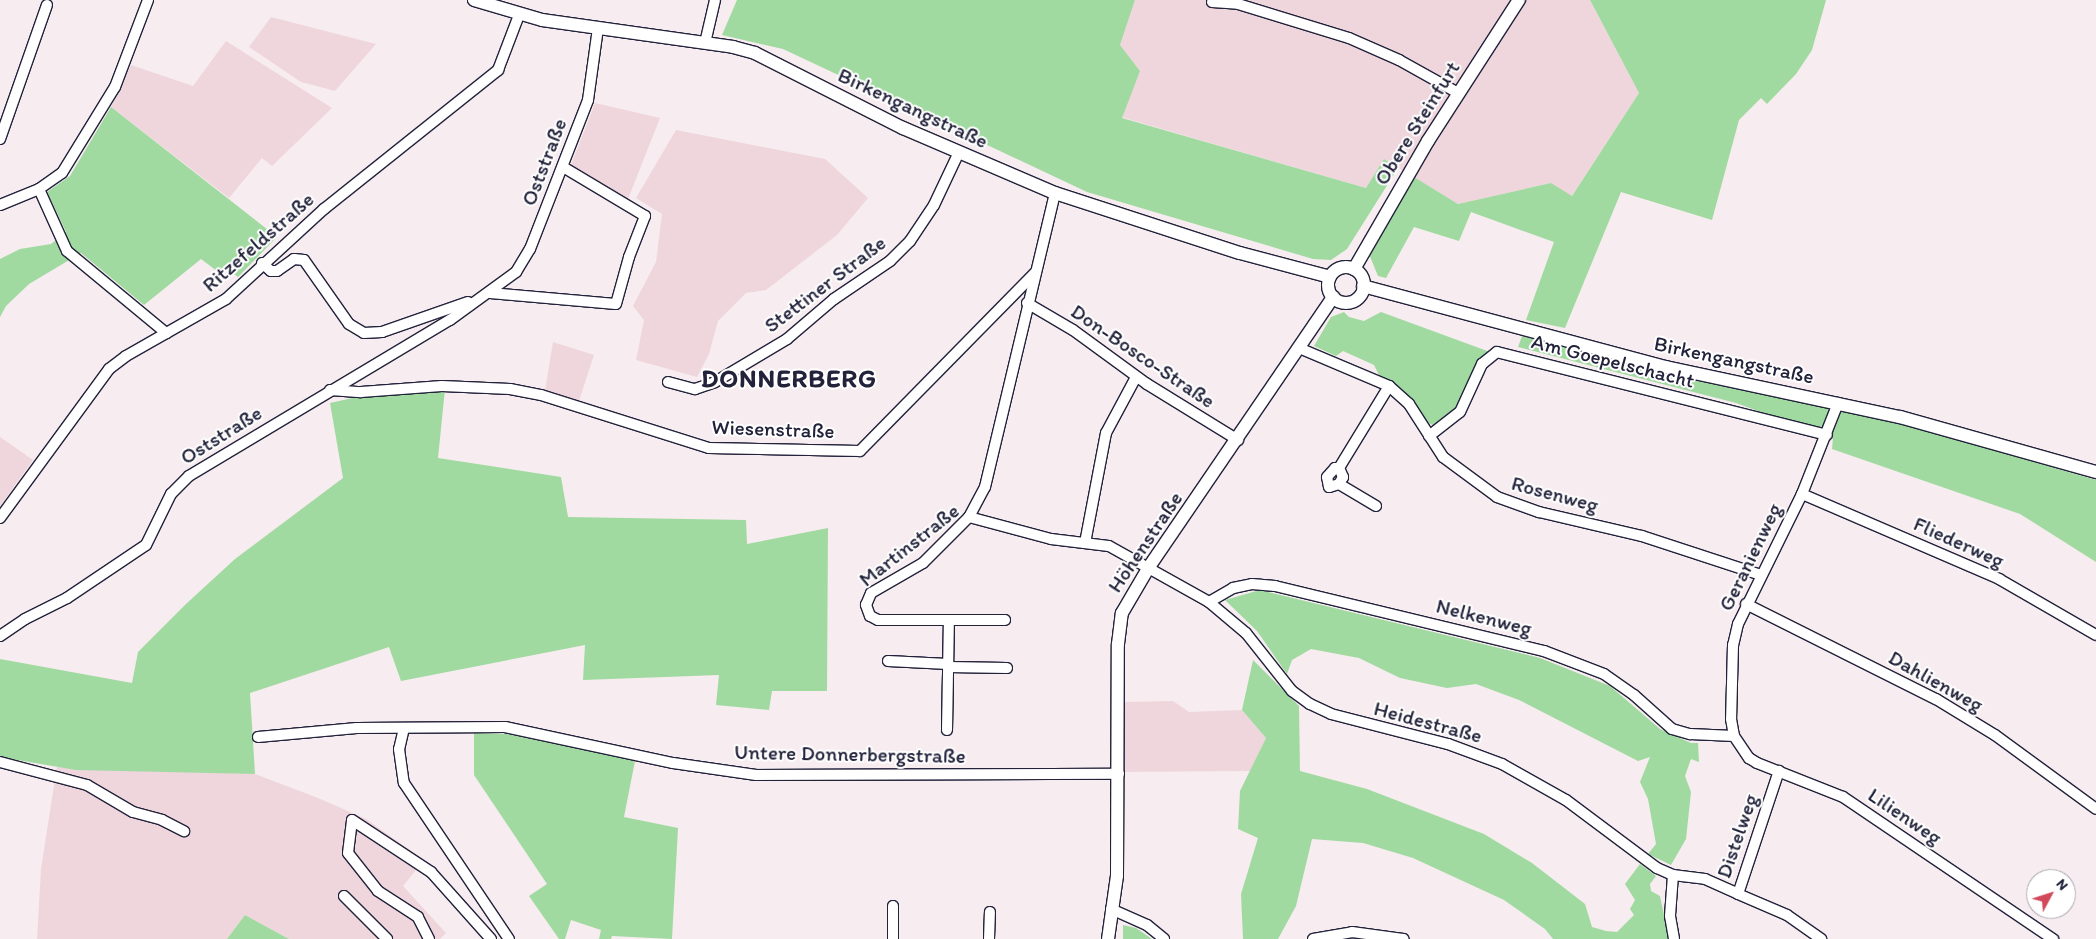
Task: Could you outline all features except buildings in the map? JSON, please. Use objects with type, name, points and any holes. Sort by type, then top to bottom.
[{"type":"street","points":[[0,204],[39,189],[62,173],[115,87],[148,0]]},
{"type":"street","name":"Birkengangstraße","points":[[474,0],[519,15],[733,47],[777,62],[852,104],[1055,193],[1240,253],[1330,277]]},
{"type":"street","points":[[705,43],[715,0]]},
{"type":"street","name":"Obere Steinfurt","points":[[1354,269],[1458,93],[1519,0]]},
{"type":"street","points":[[1212,2],[1238,4],[1349,38],[1399,60],[1458,93]]},
{"type":"street","points":[[0,140],[47,5]]},
{"type":"street","name":"Ritzefeldstraße","points":[[0,518],[97,383],[126,356],[226,299],[262,263],[324,209],[498,70],[519,15]]},
{"type":"street","name":"Oststraße","points":[[0,636],[91,584],[146,545],[171,494],[189,476],[450,320],[486,296],[516,272],[527,256],[590,94],[598,28]]},
{"type":"street","name":"Stettiner Straße","points":[[668,382],[694,388],[715,382],[787,340],[834,299],[890,261],[910,241],[934,205],[958,152]]},
{"type":"street","points":[[262,263],[271,271],[276,271],[294,259],[304,260],[349,324],[364,333],[382,332],[486,296],[616,304],[629,256],[646,216],[563,167]]},
{"type":"street","points":[[39,189],[67,251],[166,333]]},
{"type":"street","points":[[969,517],[985,487],[1027,303],[1055,193]]},
{"type":"street","points":[[1338,269],[1354,269],[1361,276],[1362,293],[1352,301],[1345,302],[1333,297],[1328,288],[1330,277],[1338,269]]},
{"type":"street","name":"Wiesenstraße","points":[[330,390],[361,392],[442,386],[526,391],[709,448],[860,451],[1035,274]]},
{"type":"street","name":"Birkengangstraße","points":[[1363,286],[1666,367],[1838,403],[2096,472]]},
{"type":"street","name":"Höhenstraße","points":[[1108,939],[1117,876],[1119,774],[1118,626],[1128,600],[1333,297]]},
{"type":"street","name":"Don-Bosco-Straße","points":[[1027,303],[1074,330],[1136,377],[1238,440]]},
{"type":"street","name":"Rosenweg","points":[[1299,348],[1389,386],[1409,404],[1429,436],[1454,468],[1497,497],[1539,512],[1642,536],[1761,575]]},
{"type":"street","name":"Am Goepelschacht","points":[[1429,436],[1460,412],[1482,364],[1497,352],[1827,435]]},
{"type":"street","points":[[1085,542],[1106,434],[1136,377]]},
{"type":"street","points":[[1376,506],[1340,484],[1329,487],[1326,480],[1331,471],[1339,468],[1389,386]]},
{"type":"street","name":"Geranienweg","points":[[1734,736],[1731,719],[1732,645],[1746,604],[1802,494],[1827,435],[1838,403]]},
{"type":"street","name":"Fliederweg","points":[[1802,494],[1999,579],[2096,635]]},
{"type":"street","name":"Martinstraße","points":[[1005,620],[878,620],[867,611],[867,599],[871,593],[923,563],[969,517],[1051,539],[1085,542],[1119,550],[1150,567]]},
{"type":"street","name":"Heidestraße","points":[[1150,567],[1209,602],[1246,634],[1292,691],[1310,704],[1338,717],[1448,744],[1502,764],[1566,800],[1657,868],[1673,875],[1693,876],[1717,884]]},
{"type":"street","name":"Nelkenweg","points":[[1209,602],[1233,588],[1252,584],[1275,586],[1544,651],[1604,674],[1634,695],[1672,729],[1690,734],[1734,736]]},
{"type":"street","name":"Dahlienweg","points":[[1746,604],[1936,699],[1995,735],[2096,809]]},
{"type":"street","points":[[947,730],[949,620]]},
{"type":"street","points":[[888,661],[1007,668]]},
{"type":"street","points":[[404,728],[399,749],[404,783],[508,939]]},
{"type":"street","name":"Untere Donnerbergstraße","points":[[258,737],[321,730],[404,728],[521,729],[674,763],[756,774],[1119,774]]},
{"type":"street","name":"Lilienweg","points":[[1734,736],[1749,758],[1843,797],[2053,939]]},
{"type":"street","points":[[0,762],[87,785],[133,812],[162,820],[184,831]]},
{"type":"street","name":"Distelweg","points":[[1717,884],[1738,894],[1779,771]]},
{"type":"street","points":[[429,939],[418,917],[378,891],[348,853],[352,820],[431,872],[491,939]]},
{"type":"street","points":[[1673,875],[1670,916],[1674,939]]},
{"type":"street","points":[[1738,894],[1787,915],[1821,939]]},
{"type":"street","points":[[344,896],[387,939]]},
{"type":"street","points":[[892,939],[893,906]]},
{"type":"street","points":[[1111,909],[1147,925],[1164,939]]},
{"type":"street","points":[[989,939],[990,912]]},
{"type":"street","points":[[1313,939],[1352,932],[1376,933],[1404,939]]},
{"type":"shaded area","points":[[1135,0],[1590,0],[1639,93],[1571,197],[1551,183],[1458,204],[1384,159],[1366,188],[1121,117],[1140,71],[1120,45]]},
{"type":"shaded area","points":[[271,17],[376,44],[335,91],[301,82],[249,47]]},
{"type":"shaded area","points":[[226,41],[332,108],[272,166],[262,158],[229,198],[111,107],[131,65],[193,86]]},
{"type":"shaded area","points":[[595,103],[660,118],[628,199],[571,165]]},
{"type":"shaded area","points":[[676,130],[825,159],[868,198],[837,235],[766,290],[746,293],[718,321],[709,354],[697,377],[636,360],[644,320],[633,306],[656,262],[662,214],[636,198]]},
{"type":"shaded area","points":[[553,342],[594,355],[579,401],[545,391]]},
{"type":"shaded area","points":[[0,437],[33,460],[0,506]]},
{"type":"shaded area","points":[[1173,701],[1189,712],[1242,710],[1266,738],[1250,771],[1122,772],[1124,702]]},
{"type":"shaded area","points":[[57,766],[255,774],[318,798],[366,819],[424,860],[403,886],[446,933],[440,939],[289,939],[245,915],[227,939],[37,939],[41,869]]},
{"type":"green space","points":[[737,0],[1135,0],[1120,45],[1140,71],[1122,118],[1366,188],[1384,159],[1398,168],[1347,249],[1331,260],[1313,259],[1087,192],[783,49],[722,35]]},
{"type":"green space","points":[[1590,0],[1826,0],[1812,50],[1796,74],[1767,104],[1761,98],[1739,120],[1712,220],[1621,192],[1565,328],[1526,320],[1554,242],[1471,212],[1459,241],[1414,227],[1386,278],[1378,276],[1369,254],[1414,177],[1458,204],[1551,183],[1572,196],[1639,93]]},
{"type":"green space","points":[[111,107],[277,237],[238,277],[226,268],[221,274],[201,259],[144,305],[81,253],[29,284],[6,306],[0,317],[0,259],[20,249],[51,244],[66,232],[47,192],[70,176]]},
{"type":"green space","points":[[1344,312],[1349,317],[1364,321],[1381,312],[1490,352],[1464,403],[1438,427],[1428,423],[1408,396],[1379,375],[1374,365],[1343,351],[1336,356],[1314,346],[1331,317]]},
{"type":"green space","points":[[1522,336],[1664,374],[1899,423],[2096,480],[2096,562],[2020,514],[1832,449],[1833,438],[1736,403],[1518,347]]},
{"type":"green space","points":[[445,389],[438,458],[561,477],[568,517],[746,520],[747,544],[828,528],[827,691],[772,691],[769,710],[716,705],[719,675],[583,680],[585,645],[401,681],[389,647],[250,693],[255,774],[76,770],[0,757],[0,659],[132,683],[138,652],[186,604],[235,559],[343,478],[330,403],[384,391]]},
{"type":"green space","points":[[1260,590],[1540,658],[1610,686],[1660,729],[1691,743],[1698,743],[1699,762],[1691,759],[1685,776],[1691,792],[1686,839],[1671,865],[1648,854],[1656,844],[1648,799],[1640,782],[1650,757],[1638,761],[1519,700],[1476,684],[1447,688],[1400,678],[1359,658],[1311,649],[1292,660],[1287,674],[1257,631],[1225,600]]},
{"type":"green space","points":[[1253,660],[1299,706],[1300,771],[1367,789],[1484,834],[1532,863],[1585,904],[1592,927],[1606,931],[1617,932],[1634,915],[1630,909],[1635,900],[1625,884],[1640,864],[1656,876],[1650,884],[1651,891],[1660,896],[1669,939],[1553,939],[1545,929],[1504,900],[1413,858],[1363,843],[1312,839],[1296,906],[1278,939],[1243,939],[1241,894],[1258,838],[1238,829],[1240,791],[1266,738],[1242,710]]},
{"type":"green space","points":[[474,733],[507,734],[635,761],[624,817],[678,828],[672,939],[612,936],[611,939],[599,939],[601,930],[571,920],[565,939],[559,939],[529,896],[547,884],[474,775]]},
{"type":"green space","points":[[245,915],[289,939],[227,939]]},
{"type":"green space","points":[[1123,925],[1136,928],[1152,939],[1123,939]]},
{"type":"district","name":"DONNERBERG","points":[[789,379]]}]
